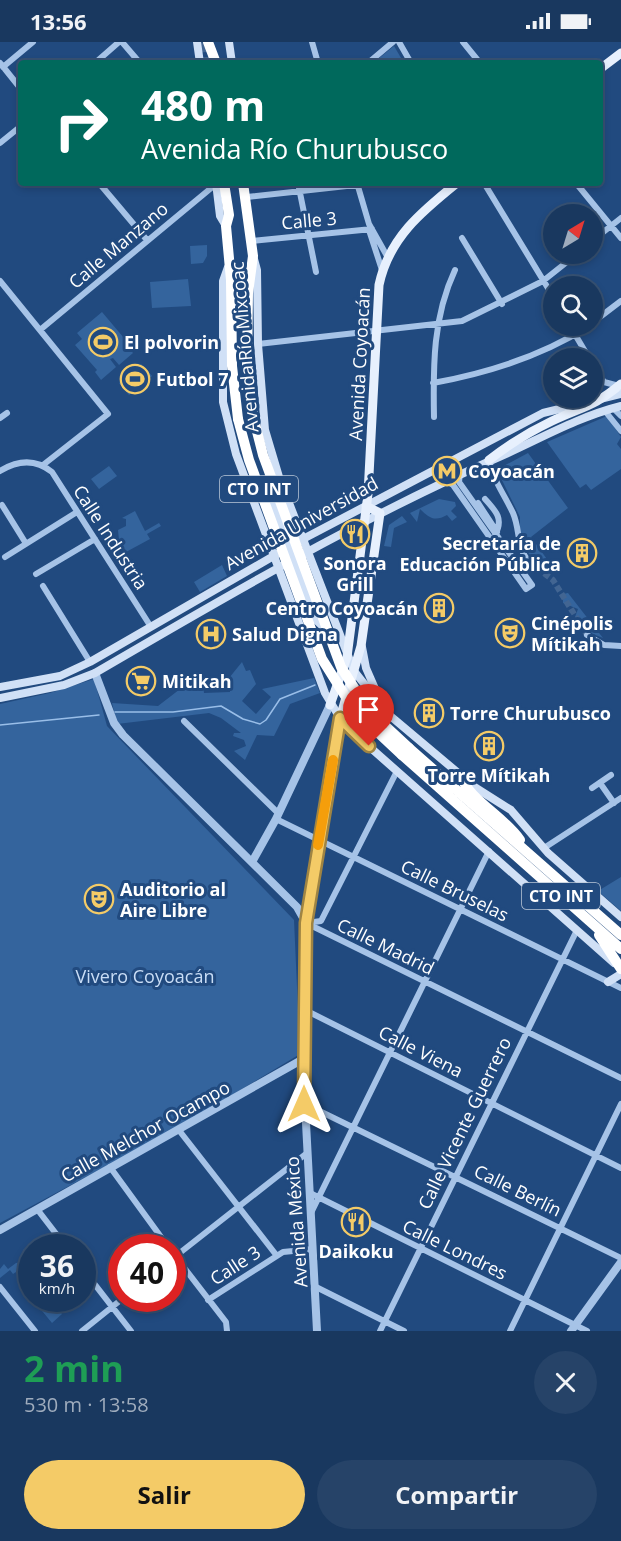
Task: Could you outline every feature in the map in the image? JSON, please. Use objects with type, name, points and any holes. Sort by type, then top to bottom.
[{"type":"highway","points":[[208,42],[215,60]]},
{"type":"highway","name":"CTO INT","points":[[224,186],[229,215],[226,226]]},
{"type":"highway","name":"Avenida Río Mixcoac","points":[[246,187],[253,256]]},
{"type":"highway","name":"Avenida Río Mixcoac","points":[[226,226],[228,266]]},
{"type":"highway","name":"CTO INT","points":[[253,256],[248,293],[247,367],[258,440],[288,554]]},
{"type":"highway","name":"CTO INT","points":[[228,266],[231,280],[233,387],[238,419],[249,460],[288,554],[346,678],[368,710],[405,752],[621,949]]},
{"type":"highway","name":"CTO INT","points":[[405,752],[528,853],[621,934]]},
{"type":"highway","points":[[461,776],[465,786],[512,828],[528,853]]},
{"type":"highway","points":[[589,920],[621,969]]},
{"type":"main road","points":[[197,42],[200,60]]},
{"type":"main road","points":[[229,42],[232,60]]},
{"type":"main road","points":[[603,67],[621,52]]},
{"type":"main road","name":"Avenida Río Mixcoac","points":[[216,186],[219,215],[226,226]]},
{"type":"main road","name":"Avenida Coyoacán","points":[[330,705],[347,657],[366,506],[376,331],[382,270],[387,256],[414,219],[453,186]]},
{"type":"main road","name":"Avenida Río Mixcoac","points":[[253,256],[257,270],[258,344],[265,430],[279,477],[303,538]]},
{"type":"main road","name":"Avenida Río Mixcoac","points":[[228,266],[224,281],[224,402],[236,454],[247,485],[288,554]]},
{"type":"main road","points":[[489,460],[508,445],[544,425],[585,409],[621,390]]},
{"type":"main road","points":[[613,408],[621,390]]},
{"type":"main road","name":"Avenida Universidad","points":[[0,698],[64,685],[95,672],[288,554],[303,538],[543,413],[606,397]]},
{"type":"main road","name":"Avenida Universidad","points":[[0,687],[60,676],[90,662],[150,627],[288,554],[380,513],[460,472],[613,408]]},
{"type":"main road","points":[[247,485],[257,491],[267,490],[275,484],[279,477]]},
{"type":"main road","points":[[267,490],[288,554],[316,621],[327,631],[338,632]]},
{"type":"main road","points":[[340,718],[362,646],[380,513],[366,506]]},
{"type":"main road","name":"CTO INT","points":[[288,554],[303,538]]},
{"type":"main road","name":"CTO INT","points":[[288,554],[338,632],[354,671],[387,713],[461,776],[511,810],[544,848],[621,917]]},
{"type":"main road","name":"CTO INT","points":[[288,554],[330,705],[340,718],[621,969]]},
{"type":"main road","points":[[362,646],[366,668],[387,713],[380,716],[370,727],[367,735],[369,746]]},
{"type":"main road","points":[[608,982],[621,974]]},
{"type":"street","points":[[18,85],[1,65],[33,42]]},
{"type":"street","points":[[99,60],[121,42],[137,60]]},
{"type":"street","points":[[312,42],[317,60]]},
{"type":"street","points":[[372,60],[393,42]]},
{"type":"street","points":[[399,42],[409,60]]},
{"type":"street","points":[[463,42],[478,60]]},
{"type":"street","points":[[0,143],[18,128]]},
{"type":"street","points":[[102,186],[147,240]]},
{"type":"street","name":"Calle Manzano","points":[[40,330],[212,186]]},
{"type":"street","points":[[299,186],[316,272]]},
{"type":"street","points":[[246,187],[300,191],[341,186]]},
{"type":"street","points":[[358,186],[382,270]]},
{"type":"street","points":[[258,344],[436,326],[462,321],[502,304],[543,280],[486,186]]},
{"type":"street","points":[[578,186],[621,238]]},
{"type":"street","points":[[603,232],[621,218]]},
{"type":"street","points":[[370,227],[387,256]]},
{"type":"street","name":"Calle 3","points":[[252,241],[370,227]]},
{"type":"street","points":[[462,238],[502,304]]},
{"type":"street","points":[[548,276],[564,264]]},
{"type":"street","points":[[434,417],[436,326],[444,293],[455,270]]},
{"type":"street","points":[[0,281],[108,414],[43,465],[21,462],[0,471]]},
{"type":"street","points":[[603,314],[621,300]]},
{"type":"street","points":[[434,383],[504,366],[572,336]]},
{"type":"street","points":[[603,380],[621,390]]},
{"type":"street","points":[[613,408],[621,416]]},
{"type":"street","points":[[613,408],[621,431]]},
{"type":"street","points":[[0,418],[7,413]]},
{"type":"street","points":[[489,460],[499,490],[513,514],[520,550],[537,568]]},
{"type":"street","name":"Calle Industria","points":[[43,465],[52,472],[150,627]]},
{"type":"street","points":[[445,480],[452,484],[474,507],[496,533],[532,585],[526,590],[474,507],[459,482],[460,472]]},
{"type":"street","points":[[485,499],[499,515],[500,526],[496,533]]},
{"type":"street","points":[[3,505],[26,542]]},
{"type":"street","points":[[5,557],[23,547],[26,542],[77,514],[76,512]]},
{"type":"street","points":[[36,574],[95,539]]},
{"type":"street","points":[[43,586],[90,662]]},
{"type":"street","points":[[587,636],[599,644],[617,646]]},
{"type":"street","name":"Calle Madrid","points":[[95,672],[115,725],[297,907],[306,923],[621,1078]]},
{"type":"street","points":[[252,862],[277,816],[330,705]]},
{"type":"street","name":"Avenida México","points":[[317,1331],[304,1104],[306,923],[340,718]]},
{"type":"street","name":"Calle Bruselas","points":[[184,721],[268,803],[277,816],[319,841],[621,988]]},
{"type":"street","points":[[306,923],[321,921],[397,771]]},
{"type":"street","points":[[592,788],[611,775]]},
{"type":"street","points":[[600,783],[614,803]]},
{"type":"street","points":[[544,848],[621,798]]},
{"type":"street","points":[[311,1213],[489,851]]},
{"type":"street","name":"Calle Vicente Guerrero","points":[[380,1331],[490,1102],[577,930]]},
{"type":"street","name":"Calle Viena","points":[[305,1010],[621,1168]]},
{"type":"street","name":"Calle Melchor Ocampo","points":[[0,1230],[305,1058]]},
{"type":"street","name":"Calle Berlín","points":[[304,1104],[621,1260]]},
{"type":"street","points":[[510,1331],[621,1104]]},
{"type":"street","points":[[178,1129],[277,1256]]},
{"type":"street","points":[[186,1247],[307,1153]]},
{"type":"street","points":[[110,1167],[159,1234]]},
{"type":"street","name":"Calle Londres","points":[[310,1193],[526,1300],[573,1329],[587,1331]]},
{"type":"street","points":[[37,1209],[56,1234]]},
{"type":"street","name":"Calle 3","points":[[208,1300],[288,1250],[313,1249]]},
{"type":"street","points":[[573,1329],[621,1260]]},
{"type":"street","points":[[186,1272],[228,1330]]},
{"type":"street","points":[[96,1286],[108,1302]]},
{"type":"street","points":[[0,1287],[35,1331]]},
{"type":"street","points":[[316,1287],[405,1331]]},
{"type":"street","points":[[82,1331],[108,1310]]},
{"type":"street","points":[[116,1312],[131,1331]]},
{"type":"green space","points":[[394,46],[402,60],[377,60]]},
{"type":"green space","points":[[207,245],[207,256],[203,263],[191,264],[190,246]]},
{"type":"green space","points":[[188,279],[191,306],[152,308],[150,282]]},
{"type":"green space","name":"El polvorin","points":[[102,312],[129,344],[127,346],[133,353],[119,365],[113,358],[110,359],[116,367],[101,380],[95,372],[97,370],[75,345],[82,339],[77,333]]},
{"type":"green space","name":"Futbol 7","points":[[141,364],[152,376],[129,395],[119,383]]},
{"type":"green space","points":[[607,416],[621,437],[617,444],[621,449],[621,469],[591,490],[586,484],[580,488],[547,442]]},
{"type":"green space","points":[[528,453],[568,508],[531,537],[554,569],[544,568],[524,549],[520,538],[520,517],[498,472],[498,469]]},
{"type":"green space","points":[[109,466],[117,476],[99,489],[91,479]]},
{"type":"green space","points":[[439,499],[455,502],[456,506],[451,511],[457,517],[452,521],[447,515],[432,518],[420,509],[417,522],[410,513]]},
{"type":"green space","points":[[135,511],[145,531],[159,523],[161,526],[147,534],[150,539],[126,552],[119,540],[118,530],[126,526],[126,519],[122,518]]},
{"type":"green space","points":[[402,516],[407,522],[394,528],[391,547],[384,546],[389,525]]},
{"type":"green space","points":[[222,565],[227,576],[200,592],[194,582]]},
{"type":"green space","points":[[568,593],[603,638],[593,634],[575,617],[578,609],[563,603],[563,594]]},
{"type":"green space","points":[[242,662],[246,671],[250,670],[256,684],[242,701],[256,714],[271,697],[262,689],[314,678],[320,693],[290,704],[274,736],[257,735],[245,760],[234,751],[246,746],[244,740],[233,736],[234,733],[241,733],[221,718],[209,713],[117,724],[112,703],[158,706],[184,686],[199,680],[203,685],[204,693],[230,692],[230,683],[225,683]]},
{"type":"green space","name":"Vivero Coyoacán","points":[[94,679],[107,726],[294,920],[300,1054],[177,1128],[0,1223],[0,704],[50,693]]},
{"type":"green space","points":[[621,877],[621,911],[598,891]]},
{"type":"green space","points":[[18,1263],[18,1271],[13,1274],[10,1270],[0,1278],[0,1269],[4,1264],[8,1269]]},
{"type":"green space","points":[[43,1312],[60,1312],[62,1314],[52,1323]]},
{"type":"waterway","points":[[115,712],[173,712],[221,706],[243,719],[260,724],[266,720],[280,699],[315,685]]},
{"type":"waterway","points":[[0,725],[99,715]]},
{"type":"tunnel","points":[[205,42],[208,60]]},
{"type":"tunnel","points":[[537,568],[553,580],[587,635]]},
{"type":"slow traffic","points":[[318,845],[333,760]]},
{"type":"place","name":"El polvorin","points":[[103,342]]},
{"type":"place","name":"Futbol 7","points":[[135,379]]},
{"type":"place","name":"Coyoacán","points":[[447,471]]},
{"type":"place","name":"Sonora Grill","points":[[355,534]]},
{"type":"place","name":"Secretaría de Educación Pública","points":[[582,553]]},
{"type":"place","name":"Centro Coyoacán","points":[[439,608]]},
{"type":"place","name":"Cinépolis Mítikah","points":[[510,633]]},
{"type":"place","name":"Salud Digna","points":[[211,634]]},
{"type":"place","name":"Mitikah","points":[[141,681]]},
{"type":"place","name":"Torre Churubusco","points":[[429,713]]},
{"type":"place","name":"Torre Mítikah","points":[[489,746]]},
{"type":"place","name":"Auditorio al Aire Libre","points":[[99,899]]},
{"type":"place","name":"Daikoku","points":[[356,1222]]},
{"type":"route","points":[[304,1104],[306,923],[340,718],[369,746]]}]
